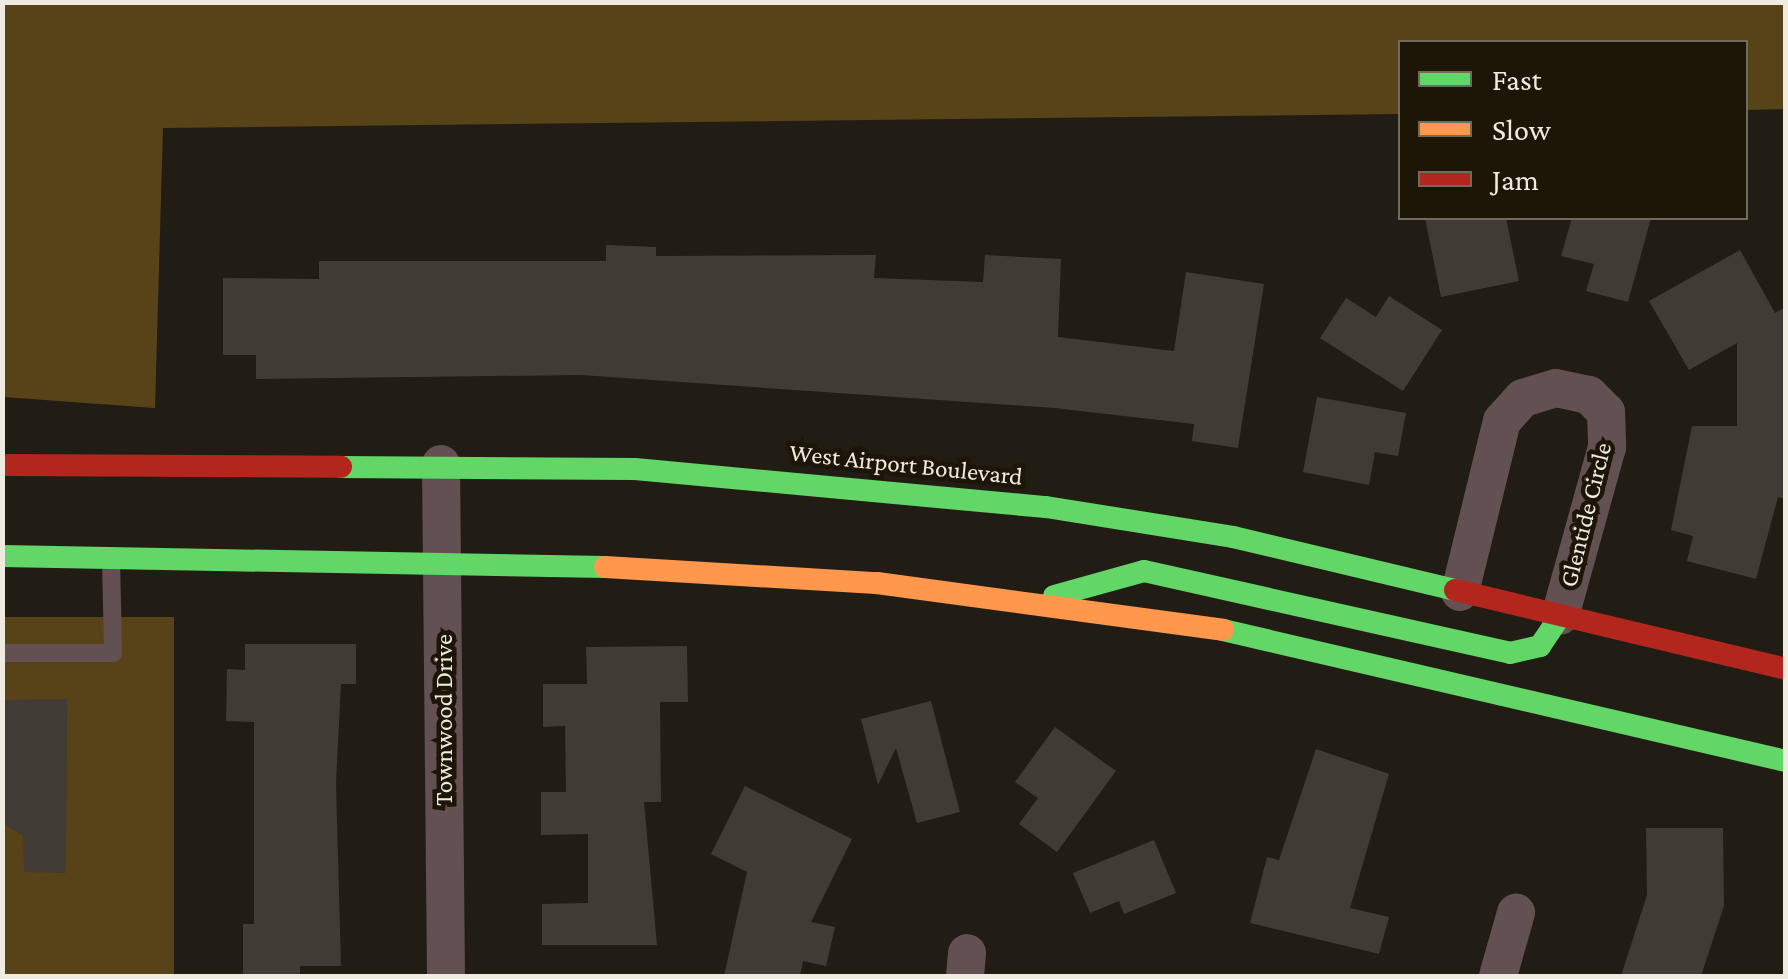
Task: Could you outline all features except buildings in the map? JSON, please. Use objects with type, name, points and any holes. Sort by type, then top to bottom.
[{"type":"main road","name":"West Airport Boulevard","points":[[2,465],[440,464],[654,470],[1046,507],[1233,537],[1786,670]]},
{"type":"main road","points":[[2,556],[443,558],[666,566],[1033,602],[1263,635],[1786,761]]},
{"type":"main road","points":[[1033,602],[1144,571],[1510,653],[1540,646],[1560,616]]},
{"type":"street","name":"Glentide Circle","points":[[1460,592],[1502,421],[1523,398],[1556,388],[1589,394],[1606,412],[1607,446],[1560,616]]},
{"type":"street","name":"Townwood Drive","points":[[440,464],[446,976]]},
{"type":"street","points":[[1498,976],[1516,913]]},
{"type":"lane","points":[[2,653],[113,653],[111,557]]},
{"type":"shaded area","points":[[2,3],[1785,3],[1785,109],[1748,110],[1748,40],[1398,40],[1398,114],[163,128],[155,408],[3,397]]},
{"type":"shaded area","points":[[2,617],[174,617],[174,976],[2,976]]},
{"type":"traffic: fast","points":[[341,467],[635,469],[1046,507],[1233,537],[1455,590]]},
{"type":"traffic: fast","points":[[2,556],[605,567]]},
{"type":"traffic: fast","points":[[1054,596],[1144,571],[1510,653],[1540,646],[1560,616]]},
{"type":"traffic: fast","points":[[1223,630],[1786,761]]},
{"type":"traffic: slow","points":[[605,567],[877,583],[1223,630]]},
{"type":"traffic: jam","points":[[2,465],[341,467]]},
{"type":"traffic: jam","points":[[1455,590],[1786,669]]}]
